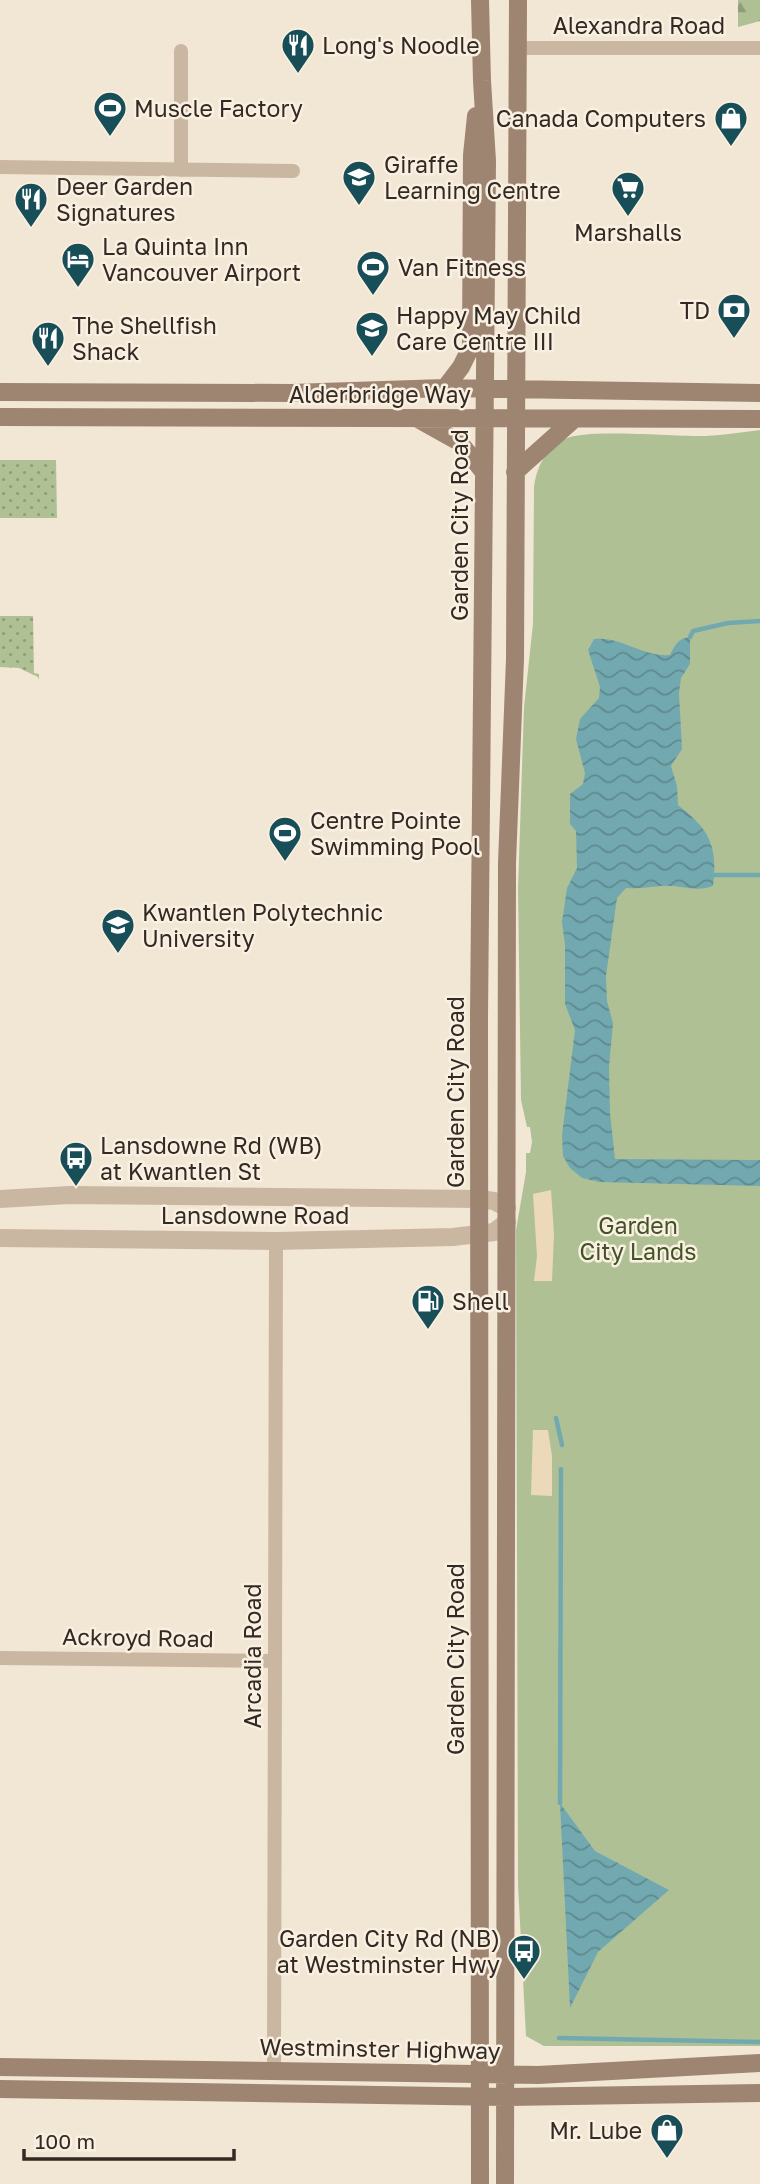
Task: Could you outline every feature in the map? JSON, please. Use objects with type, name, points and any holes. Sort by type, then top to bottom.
[{"type":"main road","name":"Garden City Road","points":[[480,0],[487,161],[479,1199],[480,2184]]},
{"type":"main road","points":[[505,2184],[507,863],[515,659],[518,0]]},
{"type":"main road","points":[[445,388],[461,367],[471,346],[472,155],[482,81]]},
{"type":"main road","name":"Alderbridge Way","points":[[0,392],[291,393],[445,388],[760,393]]},
{"type":"main road","name":"Alderbridge Way","points":[[0,417],[760,419]]},
{"type":"main road","points":[[413,417],[459,442],[483,471]]},
{"type":"main road","points":[[515,472],[573,420]]},
{"type":"main road","name":"Westminster Highway","points":[[0,2067],[505,2074],[611,2073],[760,2063]]},
{"type":"main road","name":"Westminster Highway","points":[[0,2089],[505,2097],[760,2093]]},
{"type":"street","name":"Alexandra Road","points":[[518,48],[760,48]]},
{"type":"street","points":[[181,51],[181,170]]},
{"type":"street","points":[[0,167],[293,171]]},
{"type":"street","name":"Lansdowne Road","points":[[0,1199],[82,1195],[479,1199],[494,1201],[507,1215],[494,1232],[479,1235],[276,1241],[0,1238]]},
{"type":"street","name":"Arcadia Road","points":[[274,2071],[276,1241]]},
{"type":"street","name":"Ackroyd Road","points":[[0,1658],[275,1661]]},
{"type":"green space","points":[[738,0],[760,0],[760,21],[738,27]]},
{"type":"green space","name":"Garden City Lands","points":[[760,430],[760,2046],[544,2046],[526,2036],[518,1885],[516,1230],[526,1172],[526,1153],[530,1153],[532,1142],[521,1100],[518,889],[524,707],[533,624],[534,487],[537,472],[547,453],[558,443],[576,436],[611,433],[706,436]]},
{"type":"green space","points":[[0,460],[56,460],[57,518],[0,518]]},
{"type":"green space","points":[[0,616],[33,616],[34,673],[39,674],[39,680],[19,668],[0,667]]},
{"type":"shaded area","points":[[551,1190],[554,1234],[552,1281],[534,1281],[537,1256],[533,1194]]},
{"type":"shaded area","points":[[533,1430],[548,1430],[552,1456],[552,1496],[531,1495]]},
{"type":"water","points":[[690,637],[690,664],[681,678],[679,693],[682,749],[671,766],[677,786],[678,805],[697,822],[709,839],[714,859],[713,886],[700,889],[668,886],[626,888],[617,898],[606,976],[607,1001],[613,1023],[609,1067],[615,1159],[760,1160],[760,1186],[599,1182],[582,1178],[570,1168],[563,1156],[562,1135],[575,1030],[565,1004],[565,945],[562,922],[567,888],[577,868],[576,831],[570,824],[570,794],[583,784],[585,773],[576,739],[580,719],[599,698],[600,687],[588,650],[594,639],[604,639],[650,653],[670,655],[680,640]]},
{"type":"water","points":[[560,1803],[595,1851],[669,1890],[598,1952],[570,2008]]},
{"type":"waterway","points":[[690,637],[693,631],[728,623],[760,621]]},
{"type":"waterway","points":[[714,875],[760,875]]},
{"type":"waterway","points":[[556,1418],[562,1445]]},
{"type":"waterway","points":[[560,1803],[561,1469]]},
{"type":"waterway","points":[[559,2038],[760,2042]]},
{"type":"place","name":"Long's Noodle","points":[[298,75]]},
{"type":"place","name":"Muscle Factory","points":[[110,138]]},
{"type":"place","name":"Canada Computers","points":[[731,148]]},
{"type":"place","name":"Giraffe Learning Centre","points":[[359,207]]},
{"type":"place","name":"Marshalls","points":[[628,218]]},
{"type":"place","name":"Deer Garden Signatures","points":[[31,229]]},
{"type":"place","name":"La Quinta Inn Vancouver Airport","points":[[78,289]]},
{"type":"place","name":"Van Fitness","points":[[373,297]]},
{"type":"place","name":"TD","points":[[734,340]]},
{"type":"place","name":"Happy May Child Care Centre III","points":[[372,358]]},
{"type":"place","name":"The Shellfish Shack","points":[[48,368]]},
{"type":"place","name":"Centre Pointe Swimming Pool","points":[[285,863]]},
{"type":"place","name":"Kwantlen Polytechnic University","points":[[118,955]]},
{"type":"place","name":"Lansdowne Rd (WB) at Kwantlen St","points":[[76,1188]]},
{"type":"place","name":"Shell","points":[[428,1331]]},
{"type":"place","name":"Garden City Rd (NB) at Westminster Hwy","points":[[524,1981]]},
{"type":"place","name":"Mr. Lube","points":[[667,2160]]}]
